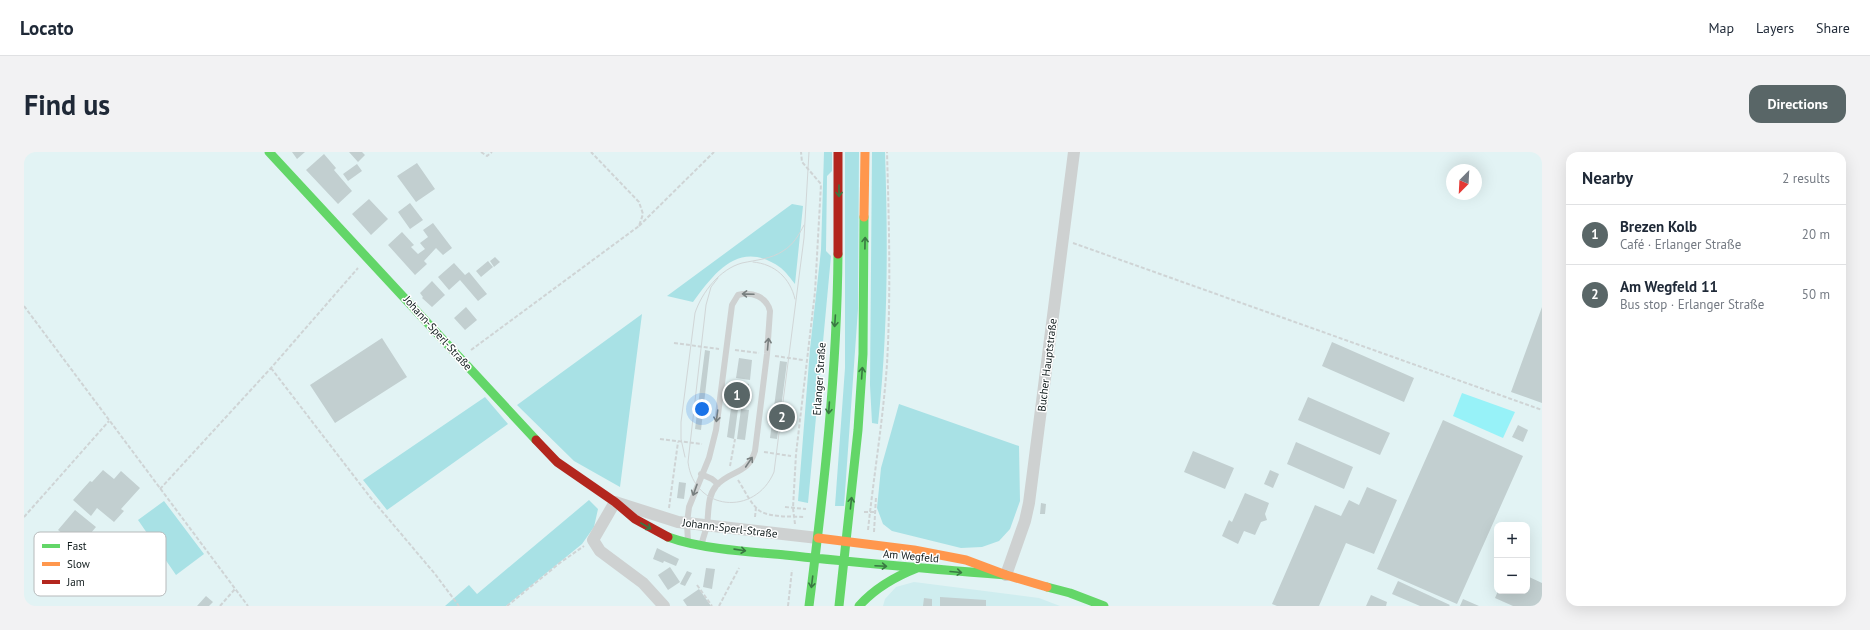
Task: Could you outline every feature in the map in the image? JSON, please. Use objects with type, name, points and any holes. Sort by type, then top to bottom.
[{"type":"street","name":"Johann-Sperl-Straße","points":[[269,152],[368,256],[557,462],[615,502],[635,519],[651,528],[688,542],[701,545],[815,559]]},
{"type":"street","name":"Erlanger Straße","points":[[809,606],[822,500],[836,309],[839,200],[838,152]]},
{"type":"street","points":[[839,606],[845,562],[858,430],[863,354],[865,152]]},
{"type":"street","name":"Bucher Hauptstraße","points":[[1006,575],[1025,521],[1029,503],[1074,152]]},
{"type":"street","name":"Johann-Sperl-Straße","points":[[615,502],[668,519],[687,523],[847,542]]},
{"type":"street","points":[[615,502],[594,540],[600,551],[643,583],[664,606]]},
{"type":"street","name":"Am Wegfeld","points":[[847,542],[914,550],[966,560],[1006,575],[1053,588],[1104,606]]},
{"type":"street","name":"Am Wegfeld","points":[[815,559],[1006,575]]},
{"type":"street","points":[[859,606],[878,587],[896,576],[917,568]]},
{"type":"lane","points":[[688,542],[687,523],[689,507],[701,474],[709,458],[716,430],[732,305],[738,295],[750,293],[758,295],[769,305],[770,319],[755,451],[752,460],[746,468],[718,484],[709,502],[707,526],[701,545]]},
{"type":"lane","points":[[701,474],[712,479],[718,484]]},
{"type":"path","points":[[481,152],[487,156],[492,152]]},
{"type":"path","points":[[591,152],[639,202],[643,214],[639,226]]},
{"type":"path","points":[[460,358],[639,226],[714,152]]},
{"type":"path","points":[[755,517],[756,507],[768,514],[794,516],[793,508],[796,454],[815,292],[821,184],[802,162],[801,152]]},
{"type":"path","points":[[870,512],[887,364],[889,250],[887,152]]},
{"type":"path","points":[[1063,239],[1542,410]]},
{"type":"path","points":[[160,490],[271,368],[368,256]]},
{"type":"path","points":[[24,306],[248,606]]},
{"type":"path","points":[[674,343],[767,354],[803,360]]},
{"type":"path","points":[[271,368],[370,497],[435,574],[459,606]]},
{"type":"path","points":[[24,517],[109,421]]},
{"type":"path","points":[[660,439],[702,444]]},
{"type":"path","points":[[668,519],[678,442]]},
{"type":"path","points":[[755,451],[791,456]]},
{"type":"path","points":[[874,533],[876,497]]},
{"type":"path","points":[[785,507],[808,509]]},
{"type":"path","points":[[859,512],[875,512]]},
{"type":"path","points":[[507,606],[561,562],[594,540]]},
{"type":"path","points":[[719,606],[739,568]]},
{"type":"path","points":[[788,606],[791,579]]},
{"type":"path","points":[[697,585],[712,606]]},
{"type":"path","points":[[220,606],[235,589]]},
{"type":"shaded area","points":[[824,152],[832,152],[832,171],[827,176],[826,251],[831,256],[808,503],[798,501],[810,349],[821,250]]},
{"type":"shaded area","points":[[845,152],[859,152],[858,309],[844,506],[835,506],[845,368]]},
{"type":"shaded area","points":[[872,152],[885,152],[886,186],[887,254],[884,356],[878,424],[872,423],[870,385]]},
{"type":"shaded area","points":[[792,204],[803,206],[795,284],[781,268],[766,260],[753,257],[741,258],[730,262],[720,270],[693,302],[667,296]]},
{"type":"shaded area","points":[[642,314],[620,487],[574,461],[517,405]]},
{"type":"shaded area","points":[[1462,393],[1515,412],[1503,438],[1453,416]]},
{"type":"shaded area","points":[[485,397],[508,424],[387,510],[363,480]]},
{"type":"shaded area","points":[[899,404],[1019,446],[1020,501],[1010,529],[999,541],[982,547],[961,548],[892,531],[883,524],[877,508],[881,468]]},
{"type":"shaded area","points":[[589,500],[598,509],[594,527],[582,544],[506,606],[445,606],[469,585],[477,594]]},
{"type":"shaded area","points":[[164,501],[204,554],[176,575],[166,561],[166,532],[146,532],[138,520]]},
{"type":"shaded area","points":[[914,582],[1039,598],[1060,606],[883,606],[885,599],[896,587]]},
{"type":"building","points":[[292,152],[305,152],[297,159]]},
{"type":"building","points":[[349,152],[362,152],[365,155],[358,162]]},
{"type":"building","points":[[324,154],[336,168],[334,170],[352,191],[338,204],[306,170]]},
{"type":"building","points":[[417,163],[435,189],[416,202],[397,176]]},
{"type":"building","points":[[357,164],[362,171],[348,181],[343,174]]},
{"type":"building","points":[[369,199],[388,219],[371,235],[352,214]]},
{"type":"building","points":[[410,203],[423,220],[410,229],[398,212]]},
{"type":"building","points":[[433,223],[452,248],[443,255],[436,248],[424,261],[427,264],[415,275],[388,245],[402,232],[414,245],[411,247],[418,254],[425,249],[420,243],[428,237],[423,230]]},
{"type":"building","points":[[495,257],[500,262],[494,267],[490,261]]},
{"type":"building","points":[[488,261],[493,267],[481,277],[476,271]]},
{"type":"building","points":[[454,263],[465,275],[469,272],[487,294],[478,301],[460,280],[449,290],[438,277]]},
{"type":"building","points":[[432,281],[445,295],[432,307],[422,298],[423,297],[420,293]]},
{"type":"building","points":[[466,307],[477,320],[465,330],[454,318]]},
{"type":"building","points":[[1542,307],[1542,403],[1511,392]]},
{"type":"building","points":[[382,338],[407,377],[335,423],[310,385]]},
{"type":"building","points":[[1332,342],[1414,378],[1404,402],[1322,366]]},
{"type":"building","points":[[705,350],[710,351],[701,430],[695,429]]},
{"type":"building","points":[[739,358],[752,360],[750,380],[736,378]]},
{"type":"building","points":[[780,361],[787,362],[777,439],[770,438]]},
{"type":"building","points":[[736,382],[749,384],[746,402],[733,400]]},
{"type":"building","points":[[1308,397],[1390,433],[1380,455],[1298,420]]},
{"type":"building","points":[[731,408],[738,409],[734,439],[727,437]]},
{"type":"building","points":[[741,409],[749,410],[745,440],[737,439]]},
{"type":"building","points":[[1443,420],[1523,456],[1457,604],[1377,569]]},
{"type":"building","points":[[1518,425],[1528,430],[1523,442],[1512,437]]},
{"type":"building","points":[[1296,442],[1353,467],[1344,489],[1287,464]]},
{"type":"building","points":[[1193,451],[1234,468],[1225,489],[1184,472]]},
{"type":"building","points":[[103,470],[114,479],[121,471],[140,488],[121,509],[124,511],[114,522],[97,508],[91,516],[73,500],[90,481],[92,482]]},
{"type":"building","points":[[1270,470],[1279,474],[1273,488],[1264,484]]},
{"type":"building","points":[[679,482],[686,483],[684,499],[677,498]]},
{"type":"building","points":[[1367,487],[1397,500],[1374,554],[1346,543],[1319,606],[1277,606],[1272,604],[1315,505],[1341,516],[1349,500],[1359,505]]},
{"type":"building","points":[[1245,493],[1269,503],[1265,514],[1267,520],[1261,522],[1255,535],[1244,531],[1238,544],[1222,536],[1229,520],[1232,522]]},
{"type":"building","points":[[1041,503],[1046,504],[1045,514],[1040,514]]},
{"type":"building","points":[[75,510],[96,527],[92,532],[60,532],[58,530]]},
{"type":"building","points":[[657,548],[679,559],[676,566],[664,561],[663,563],[653,559]]},
{"type":"building","points":[[670,567],[680,582],[668,590],[658,575]]},
{"type":"building","points":[[706,568],[715,569],[712,589],[703,587]]},
{"type":"building","points":[[687,571],[692,573],[685,586],[680,584]]},
{"type":"building","points":[[1530,577],[1542,583],[1542,606],[1513,606],[1495,598],[1497,594],[1530,594]]},
{"type":"building","points":[[1398,581],[1450,605],[1420,606],[1392,594]]},
{"type":"building","points":[[699,589],[711,606],[687,606],[683,600]]},
{"type":"building","points":[[1371,595],[1387,602],[1386,606],[1366,606]]},
{"type":"building","points":[[206,596],[213,602],[209,606],[197,606]]},
{"type":"building","points":[[940,597],[986,600],[986,606],[940,606]]},
{"type":"building","points":[[924,598],[932,599],[932,606],[923,606]]},
{"type":"building","points":[[1463,599],[1479,606],[1460,606]]},
{"type":"tram line","points":[[718,278],[711,287],[706,305],[688,462],[693,478],[701,491],[713,499],[726,502],[740,502],[753,496],[765,486],[774,472],[804,238],[809,152]]},
{"type":"tram line","points":[[685,457],[681,439],[681,422],[695,313],[702,297],[713,282],[726,270],[742,263],[768,258],[783,251],[795,240],[804,225]]},
{"type":"tram line","points":[[753,262],[761,263],[775,269],[780,273],[793,291],[795,299]]},
{"type":"traffic: fast","points":[[269,152],[536,440]]},
{"type":"traffic: fast","points":[[839,606],[858,430],[863,354],[864,217]]},
{"type":"traffic: fast","points":[[809,606],[829,430],[835,342],[838,254]]},
{"type":"traffic: fast","points":[[668,537],[710,547],[741,551],[1006,575]]},
{"type":"traffic: fast","points":[[859,606],[885,584],[900,575],[917,568]]},
{"type":"traffic: fast","points":[[1047,587],[1070,593],[1104,606]]},
{"type":"traffic: slow","points":[[864,217],[865,152]]},
{"type":"traffic: slow","points":[[818,538],[914,550],[966,560],[1006,575],[1047,587]]},
{"type":"traffic: jam","points":[[838,152],[838,254]]},
{"type":"traffic: jam","points":[[536,440],[557,462],[615,502],[635,519],[668,537]]},
{"type":"place","name":"Brezen Kolb","points":[[737,395]]},
{"type":"place","name":"Am Wegfeld 11","points":[[782,417]]}]
